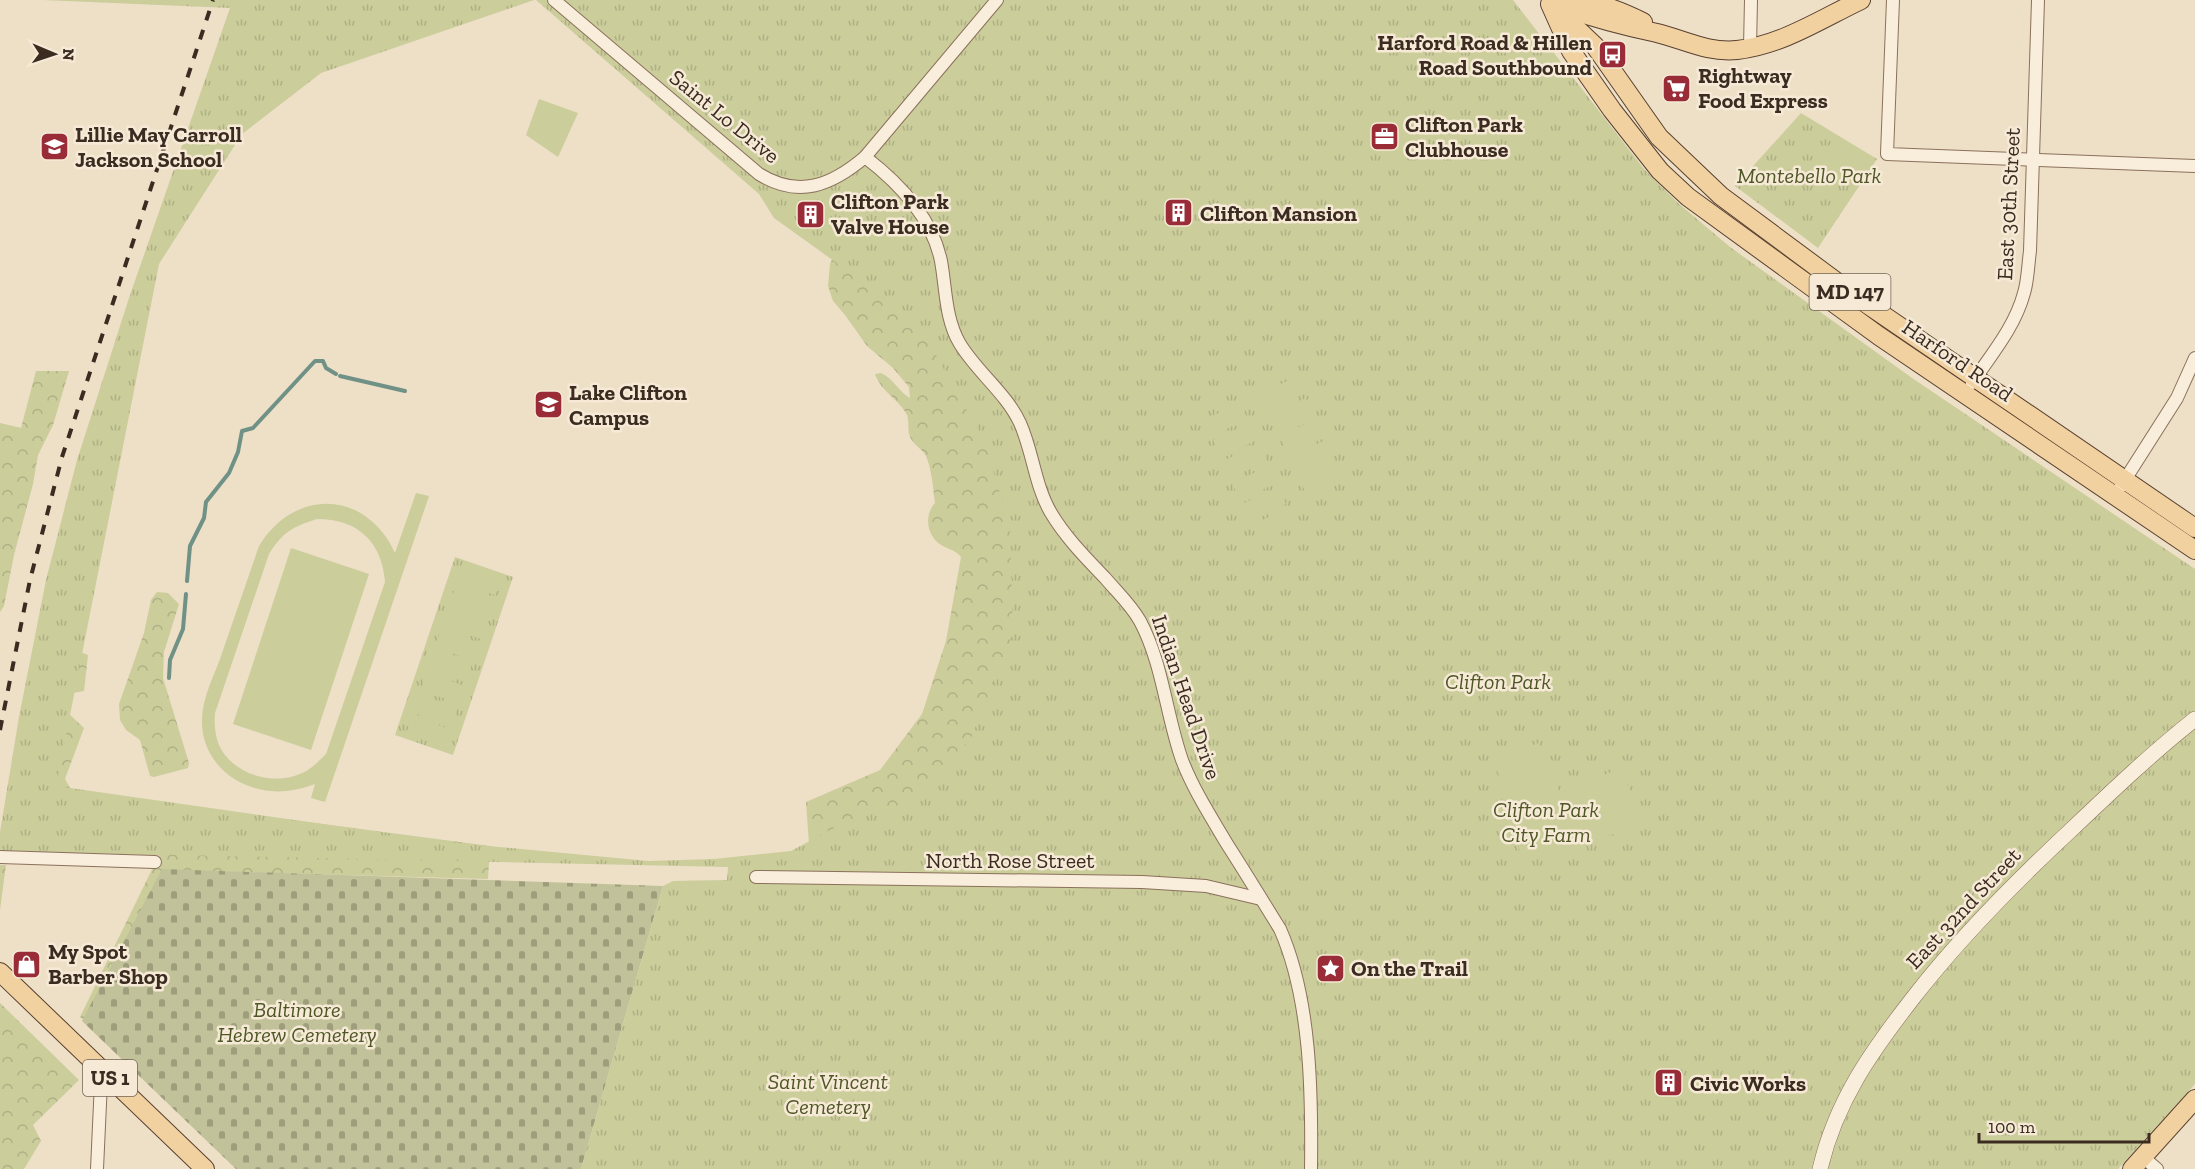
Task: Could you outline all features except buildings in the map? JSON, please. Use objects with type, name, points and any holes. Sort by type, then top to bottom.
[{"type":"main road","points":[[1551,1],[1580,0],[1600,3],[1643,22],[1658,34]]},
{"type":"main road","points":[[1551,1],[1625,27],[1720,51],[1750,47],[1797,33],[1861,0]]},
{"type":"main road","name":"Harford Road","points":[[1551,1],[1595,46],[1659,137],[1721,196],[1861,300],[1975,378],[2120,489],[2195,550]]},
{"type":"main road","name":"Harford Road","points":[[1551,1],[1571,51],[1612,110],[1660,171],[1688,197],[1964,394],[2120,489],[2195,528]]},
{"type":"main road","points":[[1595,46],[1597,38],[1606,29],[1625,27]]},
{"type":"main road","name":"US 1","points":[[0,972],[205,1169]]},
{"type":"main road","points":[[2144,1165],[2195,1099]]},
{"type":"street","name":"Saint Lo Drive","points":[[554,0],[738,158],[768,180],[791,186],[820,184],[839,177],[865,157],[997,0]]},
{"type":"street","points":[[1750,47],[1751,0]]},
{"type":"street","points":[[1893,0],[1887,154],[2195,166]]},
{"type":"street","name":"East 30th Street","points":[[1964,394],[2009,328],[2025,292],[2030,251],[2038,0]]},
{"type":"street","name":"Indian Head Drive","points":[[865,157],[904,191],[929,227],[937,243],[953,330],[960,344],[1000,393],[1020,422],[1044,499],[1051,513],[1080,551],[1124,598],[1140,621],[1153,653],[1183,762],[1213,821],[1280,929],[1293,966],[1304,1024],[1312,1116],[1311,1169]]},
{"type":"street","points":[[2120,489],[2177,398],[2195,358]]},
{"type":"street","name":"East 32nd Street","points":[[1820,1169],[1832,1129],[1851,1086],[1893,1024],[1960,939],[2021,876],[2127,777],[2195,720]]},
{"type":"street","points":[[0,857],[154,862]]},
{"type":"street","name":"North Rose Street","points":[[756,877],[1153,882],[1206,886],[1261,899]]},
{"type":"street","points":[[97,1169],[101,1082],[107,1075]]},
{"type":"green space","name":"Clifton Park","points":[[43,0],[534,0],[321,73],[242,134],[159,264],[56,786],[457,843],[648,861],[714,859],[791,851],[849,820],[916,800],[971,738],[1013,633],[1010,528],[985,443],[931,346],[873,289],[774,218],[759,194],[536,0],[1513,0],[1644,169],[1678,203],[1730,247],[1912,378],[2195,569],[2195,1084],[2118,1169],[581,1169],[663,886],[673,881],[727,880],[728,867],[0,851],[0,832],[19,717],[46,580],[77,460],[129,298],[230,8]]},
{"type":"green space","points":[[539,99],[578,113],[558,157],[526,135]]},
{"type":"green space","name":"Montebello Park","points":[[1801,113],[1877,159],[1818,248],[1735,186]]},
{"type":"green space","points":[[1832,142],[1867,167],[1852,188],[1817,163]]},
{"type":"green space","points":[[843,232],[942,358],[1066,554],[985,766],[810,858],[806,802],[880,770],[922,714],[946,641],[961,557],[933,538],[928,517],[935,503],[928,461],[910,437],[904,409],[881,386],[875,374],[881,373],[886,376],[910,398],[909,387],[893,368],[867,346],[833,301],[828,286],[830,264]]},
{"type":"green space","points":[[36,371],[69,371],[53,425],[38,455],[4,606],[0,612],[0,423],[21,428]]},
{"type":"green space","points":[[1296,377],[1304,394],[1268,411],[1260,394]]},
{"type":"green space","points":[[1306,398],[1314,415],[1277,431],[1269,415]]},
{"type":"green space","points":[[1240,403],[1248,419],[1211,436],[1203,420]]},
{"type":"green space","points":[[1316,419],[1323,436],[1287,453],[1279,436]]},
{"type":"green space","points":[[1249,423],[1257,440],[1221,457],[1213,440]]},
{"type":"green space","points":[[1326,440],[1333,457],[1297,474],[1289,457]]},
{"type":"green space","points":[[1259,444],[1267,461],[1230,478],[1223,461]]},
{"type":"green space","points":[[1335,462],[1343,478],[1307,495],[1299,479]]},
{"type":"green space","points":[[1269,466],[1277,483],[1240,500],[1232,483]]},
{"type":"green space","points":[[1279,487],[1286,504],[1250,521],[1242,504]]},
{"type":"green space","points":[[416,493],[429,496],[325,802],[311,798],[315,784],[295,790],[265,790],[246,785],[228,775],[216,762],[204,738],[202,720],[204,704],[259,546],[286,516],[303,508],[320,504],[338,505],[355,510],[371,521],[387,539],[395,553]],"holes":[[[317,519],[331,520],[355,528],[373,544],[379,555],[385,582],[326,754],[314,766],[300,774],[277,779],[254,775],[243,770],[225,755],[217,737],[215,713],[269,554],[279,540],[295,528]]]},
{"type":"green space","points":[[1288,508],[1296,525],[1260,542],[1252,525]]},
{"type":"green space","points":[[291,548],[369,574],[311,750],[233,724]]},
{"type":"green space","points":[[455,557],[513,577],[453,755],[395,735]]},
{"type":"green space","points":[[462,565],[501,577],[495,595],[457,583]]},
{"type":"green space","points":[[455,587],[494,599],[488,617],[450,605]]},
{"type":"green space","points":[[157,592],[168,593],[179,604],[164,652],[163,678],[189,763],[188,768],[154,777],[150,776],[140,740],[126,730],[120,720],[119,704],[144,633],[151,600]]},
{"type":"green space","points":[[448,608],[487,621],[481,639],[442,626]]},
{"type":"green space","points":[[441,630],[479,643],[474,660],[435,648]]},
{"type":"green space","points":[[75,650],[88,655],[84,691],[67,694],[64,709],[84,728],[65,779],[72,791],[490,846],[488,879],[165,870],[86,1022],[80,1017],[159,855],[0,851]]},
{"type":"green space","points":[[433,651],[472,664],[466,682],[428,669]]},
{"type":"green space","points":[[426,673],[465,686],[459,703],[421,691]]},
{"type":"green space","points":[[419,695],[458,707],[452,725],[413,713]]},
{"type":"green space","points":[[412,716],[450,729],[445,747],[406,734]]},
{"type":"green space","name":"Clifton Park City Farm","points":[[1538,743],[1560,793],[1621,768],[1644,825],[1522,862],[1512,815],[1494,761]]},
{"type":"green space","points":[[0,865],[6,865],[0,910]]},
{"type":"green space","name":"Baltimore Hebrew Cemetery","points":[[162,869],[663,886],[581,1169],[236,1169],[82,1021]]},
{"type":"green space","points":[[0,1003],[79,1080],[33,1125],[41,1141],[24,1169],[0,1169]]},
{"type":"waterway","points":[[187,581],[190,546],[204,518],[206,502],[229,473],[238,452],[242,431],[253,428],[315,361],[323,361],[326,368],[336,374]]},
{"type":"waterway","points":[[340,376],[405,391]]},
{"type":"waterway","points":[[169,678],[170,660],[183,629],[186,594]]},
{"type":"railway","points":[[0,730],[30,580],[62,457],[213,0]]},
{"type":"place","name":"Harford Road & Hillen Road Southbound","points":[[1613,55]]},
{"type":"place","name":"Rightway Food Express","points":[[1677,88]]},
{"type":"place","name":"Clifton Park Clubhouse","points":[[1384,137]]},
{"type":"place","name":"Lillie May Carroll Jackson School","points":[[54,147]]},
{"type":"place","name":"Clifton Mansion","points":[[1179,213]]},
{"type":"place","name":"Clifton Park Valve House","points":[[810,214]]},
{"type":"place","name":"Lake Clifton Campus","points":[[548,405]]},
{"type":"place","name":"My Spot Barber Shop","points":[[27,964]]},
{"type":"place","name":"On the Trail","points":[[1330,968]]},
{"type":"place","name":"Civic Works","points":[[1669,1083]]},
{"type":"park label","name":"Saint Vincent Cemetery","points":[[828,1094]]}]
